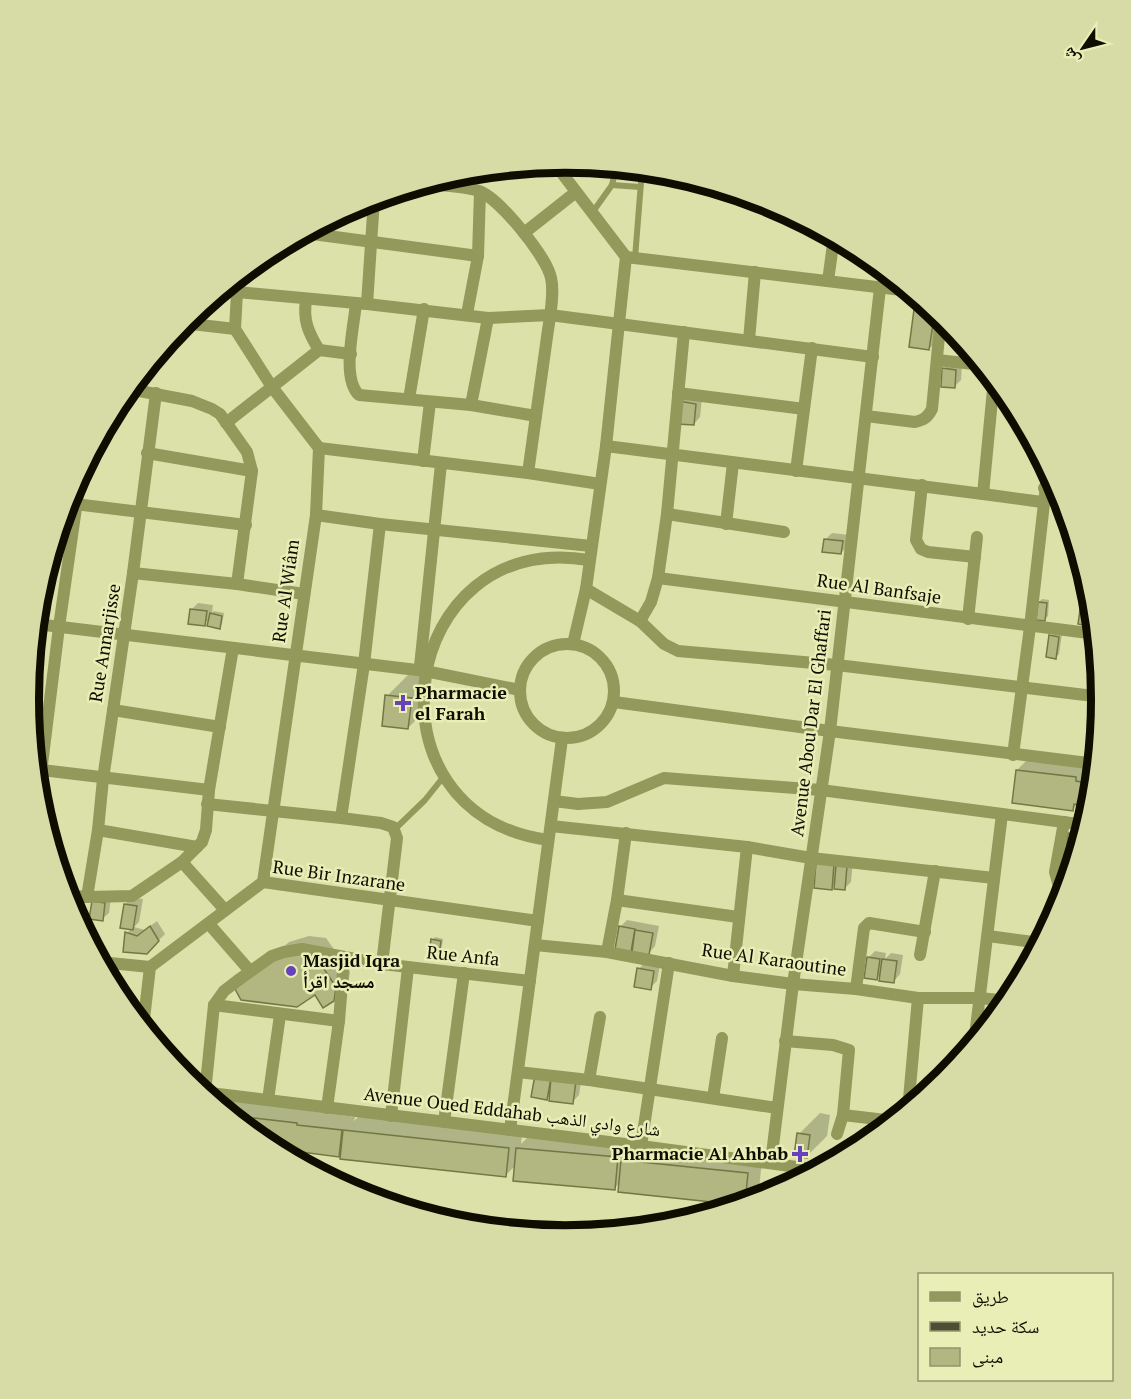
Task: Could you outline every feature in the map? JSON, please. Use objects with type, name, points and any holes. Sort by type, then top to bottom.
[{"type":"street","points":[[562,173],[591,213],[631,257],[895,290]]},
{"type":"street","points":[[450,186],[480,192],[491,197],[502,207],[543,261],[552,282],[550,315],[528,473]]},
{"type":"street","points":[[467,314],[478,256],[480,192]]},
{"type":"street","points":[[524,233],[576,192]]},
{"type":"street","points":[[374,209],[372,242],[351,354],[350,382],[359,395],[471,405],[536,416]]},
{"type":"street","points":[[321,234],[478,256]]},
{"type":"street","points":[[828,281],[833,246]]},
{"type":"street","points":[[573,644],[586,590],[606,446],[619,324],[631,257]]},
{"type":"street","points":[[748,340],[755,272]]},
{"type":"street","points":[[238,288],[235,329],[272,387],[319,448],[600,484]]},
{"type":"street","name":"Avenue Abou Dar El Ghaffari","points":[[771,1162],[785,1041],[830,731],[880,288]]},
{"type":"street","points":[[237,292],[424,309],[488,318],[550,315],[873,357]]},
{"type":"street","points":[[306,300],[307,329],[319,350]]},
{"type":"street","points":[[409,399],[424,309]]},
{"type":"street","points":[[471,405],[488,318]]},
{"type":"street","points":[[196,324],[235,329]]},
{"type":"street","points":[[866,416],[915,422],[926,418],[932,409],[940,329]]},
{"type":"street","points":[[640,621],[651,602],[658,578],[667,514],[684,332]]},
{"type":"street","points":[[796,471],[812,348]]},
{"type":"street","points":[[226,423],[319,350],[351,354]]},
{"type":"street","points":[[937,360],[970,364]]},
{"type":"street","points":[[140,391],[184,400],[212,409],[220,414],[247,452],[252,471],[237,584]]},
{"type":"street","name":"Rue Annarjisse","points":[[87,897],[98,830],[112,710],[133,573],[156,393]]},
{"type":"street","points":[[678,393],[804,409]]},
{"type":"street","points":[[983,494],[993,393]]},
{"type":"street","points":[[423,461],[430,402]]},
{"type":"street","points":[[606,446],[1042,502]]},
{"type":"street","name":"Rue Al Wiâm","points":[[263,882],[316,514],[319,448]]},
{"type":"street","points":[[147,453],[252,471]]},
{"type":"street","points":[[726,524],[733,463]]},
{"type":"street","points":[[441,464],[422,670],[425,724],[432,750],[445,775],[461,796],[489,819],[513,831],[548,840]]},
{"type":"street","points":[[1013,755],[1023,687],[1045,483]]},
{"type":"street","points":[[922,485],[916,540],[918,546],[928,552],[975,557]]},
{"type":"street","points":[[77,505],[246,525]]},
{"type":"street","points":[[316,514],[380,524],[591,546]]},
{"type":"street","points":[[667,514],[784,532]]},
{"type":"street","points":[[41,742],[59,627],[70,522]]},
{"type":"street","points":[[341,818],[364,664],[380,524]]},
{"type":"street","points":[[968,619],[977,537]]},
{"type":"street","points":[[422,670],[447,618],[466,596],[488,579],[505,570],[532,561],[561,558],[589,560]]},
{"type":"street","points":[[133,573],[304,594]]},
{"type":"street","name":"Rue Al Banfsaje","points":[[658,578],[1087,633]]},
{"type":"street","points":[[586,590],[640,621],[664,644],[678,651],[837,665],[1092,696]]},
{"type":"street","points":[[45,625],[422,670],[520,690]]},
{"type":"street","points":[[573,644],[592,651],[606,664],[614,682],[614,702],[606,719],[595,730],[578,738],[562,739],[544,733],[532,723],[522,706],[520,690],[525,671],[537,655],[554,646],[573,644]]},
{"type":"street","points":[[77,896],[132,897],[182,862],[202,842],[233,648]]},
{"type":"street","points":[[614,702],[1088,763]]},
{"type":"street","points":[[112,710],[220,727]]},
{"type":"street","points":[[510,1130],[562,739]]},
{"type":"street","points":[[44,770],[209,790]]},
{"type":"street","points":[[554,801],[586,804],[607,801],[664,778],[821,790],[1077,824]]},
{"type":"street","points":[[207,804],[391,825],[397,838],[382,964]]},
{"type":"street","points":[[976,1029],[1002,814]]},
{"type":"street","points":[[1059,883],[1055,872],[1064,822]]},
{"type":"street","points":[[551,826],[747,847],[811,858],[994,878]]},
{"type":"street","points":[[98,830],[198,846]]},
{"type":"street","points":[[607,952],[626,833]]},
{"type":"street","points":[[733,976],[747,847]]},
{"type":"street","points":[[182,862],[225,910]]},
{"type":"street","points":[[920,955],[935,871]]},
{"type":"street","name":"Rue Bir Inzarane","points":[[150,967],[263,882],[538,921]]},
{"type":"street","points":[[617,900],[738,917]]},
{"type":"street","points":[[856,989],[864,928],[869,923],[925,932]]},
{"type":"street","points":[[209,924],[250,971]]},
{"type":"street","points":[[988,936],[1033,942]]},
{"type":"street","name":"Rue Al Karaoutine","points":[[535,945],[607,952],[733,976],[793,984],[856,989],[918,998],[997,1000]]},
{"type":"street","name":"Rue Anfa","points":[[214,1005],[224,991],[250,971],[272,956],[293,949],[408,968],[530,981]]},
{"type":"street","points":[[327,1108],[345,958]]},
{"type":"street","points":[[110,963],[150,967],[144,1015]]},
{"type":"street","points":[[641,1146],[669,963]]},
{"type":"street","points":[[391,1116],[408,968]]},
{"type":"street","points":[[444,1122],[464,974]]},
{"type":"street","points":[[909,1098],[918,998]]},
{"type":"street","points":[[204,1082],[214,1005],[339,1021]]},
{"type":"street","points":[[268,1100],[280,1014]]},
{"type":"street","points":[[589,1080],[600,1017]]},
{"type":"street","points":[[713,1098],[722,1038]]},
{"type":"street","points":[[785,1041],[849,1050],[843,1115],[837,1134]]},
{"type":"street","points":[[518,1072],[589,1080],[777,1108]]},
{"type":"street","name":"Avenue Oued Eddahab شارع وادي الذهب","points":[[218,1095],[806,1168]]},
{"type":"street","points":[[843,1115],[882,1120]]},
{"type":"lane","points":[[591,213],[612,185],[614,176]]},
{"type":"lane","points":[[631,257],[641,179]]},
{"type":"lane","points":[[612,185],[640,187]]},
{"type":"lane","points":[[395,830],[425,800],[445,775]]},
{"type":"building","points":[[915,305],[933,323],[929,350],[909,347]]},
{"type":"building","points":[[942,368],[956,370],[955,388],[941,387]]},
{"type":"building","points":[[679,401],[696,404],[694,425],[677,424]]},
{"type":"building","points":[[824,539],[843,541],[841,554],[822,552]]},
{"type":"building","points":[[1038,602],[1047,603],[1045,621],[1036,620]]},
{"type":"building","points":[[190,609],[207,611],[205,626],[188,624]]},
{"type":"building","points":[[1080,610],[1084,610],[1086,626],[1078,624]]},
{"type":"building","points":[[210,613],[222,616],[220,629],[207,626]]},
{"type":"building","points":[[1049,635],[1059,637],[1056,659],[1046,657]]},
{"type":"building","points":[[385,695],[412,698],[408,729],[382,726]]},
{"type":"building","points":[[1016,770],[1076,777],[1076,781],[1085,782],[1081,805],[1074,804],[1073,811],[1012,803]]},
{"type":"building","points":[[1068,833],[1074,834],[1068,857],[1065,856]]},
{"type":"building","points":[[816,862],[834,864],[832,890],[814,888]]},
{"type":"building","points":[[836,865],[847,866],[845,890],[834,889]]},
{"type":"building","points":[[92,901],[105,903],[103,921],[89,919]]},
{"type":"building","points":[[124,904],[137,906],[133,930],[120,928]]},
{"type":"building","points":[[150,926],[159,941],[147,954],[123,952],[125,932],[137,936]]},
{"type":"building","points":[[619,926],[635,929],[631,952],[615,949]]},
{"type":"building","points":[[635,930],[653,933],[649,955],[632,952]]},
{"type":"building","points":[[431,939],[441,941],[439,955],[429,954]]},
{"type":"building","name":"Masjid Iqra مسجد اقرأ","points":[[312,951],[336,987],[334,1001],[323,1008],[315,995],[297,1007],[241,1000],[235,989],[273,956]]},
{"type":"building","points":[[867,957],[880,959],[877,980],[864,978]]},
{"type":"building","points":[[882,959],[897,961],[894,983],[879,981]]},
{"type":"building","points":[[637,968],[654,971],[651,990],[634,987]]},
{"type":"building","points":[[535,1075],[551,1078],[547,1100],[531,1097]]},
{"type":"building","points":[[551,1078],[576,1081],[573,1104],[549,1101]]},
{"type":"building","points":[[245,1117],[342,1130],[339,1157],[296,1151]]},
{"type":"building","points":[[343,1130],[509,1148],[506,1177],[340,1159]]},
{"type":"building","points":[[797,1133],[810,1135],[807,1158],[794,1156]]},
{"type":"building","points":[[516,1148],[618,1157],[615,1190],[513,1181]]},
{"type":"building","points":[[621,1160],[748,1173],[746,1194],[719,1203],[618,1192]]},
{"type":"place","name":"Pharmacie el Farah","points":[[403,703]]},
{"type":"place","name":"Masjid Iqra مسجد اقرأ","points":[[291,971]]},
{"type":"place","name":"Pharmacie Al Ahbab","points":[[800,1154]]}]
